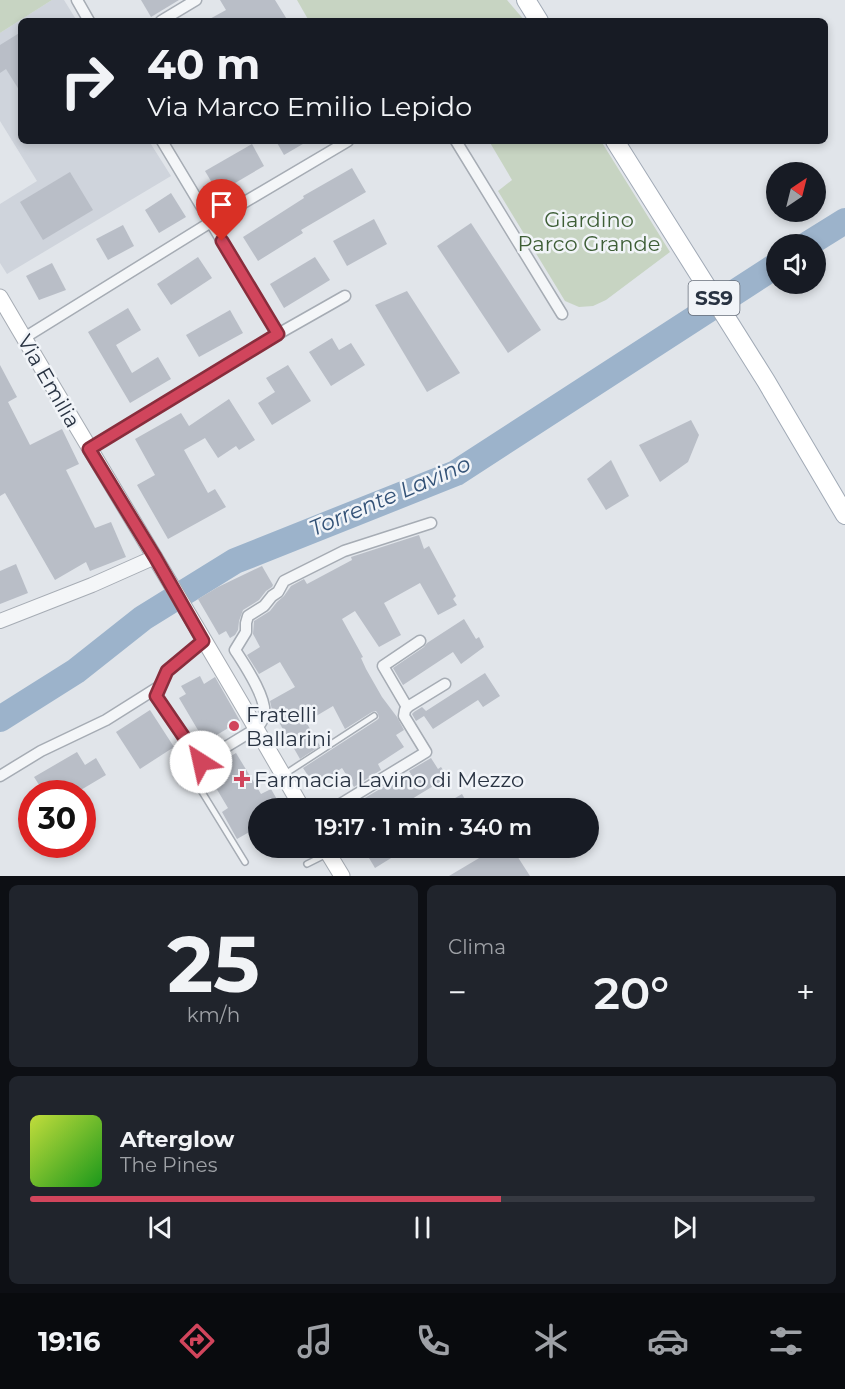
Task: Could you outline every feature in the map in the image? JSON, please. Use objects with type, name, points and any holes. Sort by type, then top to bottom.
[{"type":"main road","points":[[526,0],[537,18]]},
{"type":"main road","name":"SS9","points":[[617,144],[766,381],[845,515]]},
{"type":"main road","name":"Via Emilia","points":[[0,297],[158,561],[203,641],[257,728],[296,798]]},
{"type":"main road","points":[[332,858],[342,876]]},
{"type":"street","points":[[77,0],[87,18]]},
{"type":"street","points":[[166,18],[196,0]]},
{"type":"street","points":[[164,144],[278,334]]},
{"type":"street","points":[[24,338],[211,222],[343,144]]},
{"type":"street","points":[[458,144],[562,314]]},
{"type":"street","points":[[89,449],[345,296]]},
{"type":"street","points":[[203,641],[167,671],[156,696],[201,762],[257,728],[263,720],[265,713],[256,686],[235,650],[246,632],[248,616],[264,606],[272,596],[279,592],[284,581],[344,551],[431,523]]},
{"type":"street","points":[[0,621],[158,561]]},
{"type":"street","points":[[407,708],[383,666],[420,641]]},
{"type":"street","points":[[350,798],[426,752],[404,716],[405,711],[445,684]]},
{"type":"street","points":[[0,776],[41,751],[106,720],[160,685]]},
{"type":"lane","points":[[283,775],[374,717]]},
{"type":"lane","points":[[201,762],[191,774],[245,862]]},
{"type":"lane","points":[[307,864],[316,858]]},
{"type":"shaded area","points":[[52,0],[64,0],[75,18],[24,18]]},
{"type":"shaded area","points":[[18,22],[18,144],[151,144],[171,176],[7,274],[0,263],[0,204],[37,181],[0,121],[0,33]]},
{"type":"green space","points":[[0,0],[52,0],[24,18],[18,18],[18,22],[0,33]]},
{"type":"green space","points":[[297,0],[507,0],[522,18],[307,18]]},
{"type":"green space","name":"Giardino Parco Grande","points":[[491,144],[603,144],[670,252],[606,300],[593,306],[579,307],[565,301],[498,191],[512,180]]},
{"type":"building","points":[[141,0],[179,0],[151,17]]},
{"type":"building","points":[[220,0],[275,0],[286,18],[211,18],[226,10]]},
{"type":"building","points":[[18,34],[18,88],[6,69],[0,73],[0,45]]},
{"type":"building","points":[[252,144],[264,166],[218,193],[205,171]]},
{"type":"building","points":[[278,144],[303,144],[284,155]]},
{"type":"building","points":[[352,168],[366,192],[301,230],[303,233],[258,261],[243,237],[304,198],[303,196]]},
{"type":"building","points":[[70,172],[93,210],[43,240],[20,202]]},
{"type":"building","points":[[171,193],[186,217],[159,233],[145,210]]},
{"type":"building","points":[[374,219],[387,244],[347,266],[333,241]]},
{"type":"building","points":[[471,223],[541,330],[508,353],[437,246]]},
{"type":"building","points":[[123,225],[134,246],[108,260],[96,239]]},
{"type":"building","points":[[198,257],[212,278],[171,305],[157,284]]},
{"type":"building","points":[[315,257],[330,280],[284,308],[270,284]]},
{"type":"building","points":[[52,263],[66,290],[39,300],[26,276]]},
{"type":"building","points":[[407,291],[460,373],[427,392],[375,305]]},
{"type":"building","points":[[128,308],[141,330],[116,345],[132,373],[158,357],[171,379],[130,403],[88,332]]},
{"type":"building","points":[[230,310],[243,333],[199,357],[186,335]]},
{"type":"building","points":[[332,338],[339,350],[351,343],[365,365],[331,386],[309,352]]},
{"type":"building","points":[[0,365],[17,397],[8,402],[30,445],[62,429],[79,464],[66,470],[95,528],[111,522],[126,557],[90,571],[86,562],[55,580],[5,493],[0,496]]},
{"type":"building","points":[[288,365],[311,401],[272,425],[258,403],[275,392],[266,378]]},
{"type":"building","points":[[229,399],[255,440],[239,450],[236,446],[218,458],[205,438],[184,450],[208,493],[215,489],[226,507],[168,539],[137,485],[155,475],[135,439],[181,413],[189,426]]},
{"type":"building","points":[[691,420],[699,435],[688,462],[660,482],[639,445]]},
{"type":"building","points":[[611,460],[629,496],[606,510],[587,479]]},
{"type":"building","points":[[419,535],[424,549],[429,546],[456,596],[453,599],[457,605],[438,615],[420,583],[384,603],[401,635],[379,647],[355,611],[342,619],[363,657],[361,658],[366,669],[404,730],[396,735],[404,747],[378,764],[381,770],[354,787],[342,768],[315,786],[303,768],[377,720],[378,714],[376,711],[372,712],[345,729],[333,706],[306,722],[320,746],[300,759],[272,710],[270,701],[295,687],[280,662],[259,674],[247,655],[260,647],[253,634],[254,621],[270,611],[291,586],[304,579],[307,584],[352,560],[351,557]]},
{"type":"building","points":[[16,564],[28,593],[0,604],[0,571]]},
{"type":"building","points":[[262,566],[272,587],[259,600],[243,610],[235,635],[230,638],[226,631],[219,635],[198,599]]},
{"type":"building","points":[[464,619],[476,639],[479,637],[484,647],[461,664],[453,652],[403,685],[393,668]]},
{"type":"building","points":[[485,673],[500,696],[483,707],[478,700],[433,729],[424,716],[416,721],[412,714],[414,712],[422,707],[426,711]]},
{"type":"building","points":[[200,676],[204,684],[215,677],[240,721],[205,742],[179,698],[186,694],[181,686]]},
{"type":"building","points":[[150,710],[174,747],[140,769],[116,732]]},
{"type":"building","points":[[77,752],[85,765],[96,758],[106,775],[96,781],[36,780],[34,777]]},
{"type":"building","points":[[236,753],[261,794],[271,789],[276,798],[248,798],[248,833],[237,839],[222,812],[228,808],[206,771]]},
{"type":"building","points":[[431,758],[438,769],[441,767],[448,777],[414,798],[365,798],[411,774],[409,771]]},
{"type":"building","points":[[369,858],[391,858],[375,868]]},
{"type":"building","points":[[479,858],[518,858],[530,876],[449,876]]},
{"type":"waterway","name":"Torrente Lavino","points":[[824,234],[845,221]]},
{"type":"waterway","name":"Torrente Lavino","points":[[0,719],[76,671],[143,618],[235,561],[456,473],[766,272]]},
{"type":"place","name":"Fratelli Ballarini","points":[[234,726]]},
{"type":"place","name":"Farmacia Lavino di Mezzo","points":[[242,779]]},
{"type":"route","points":[[201,762],[156,696],[167,671],[203,641],[89,449],[278,334],[222,241]]}]
